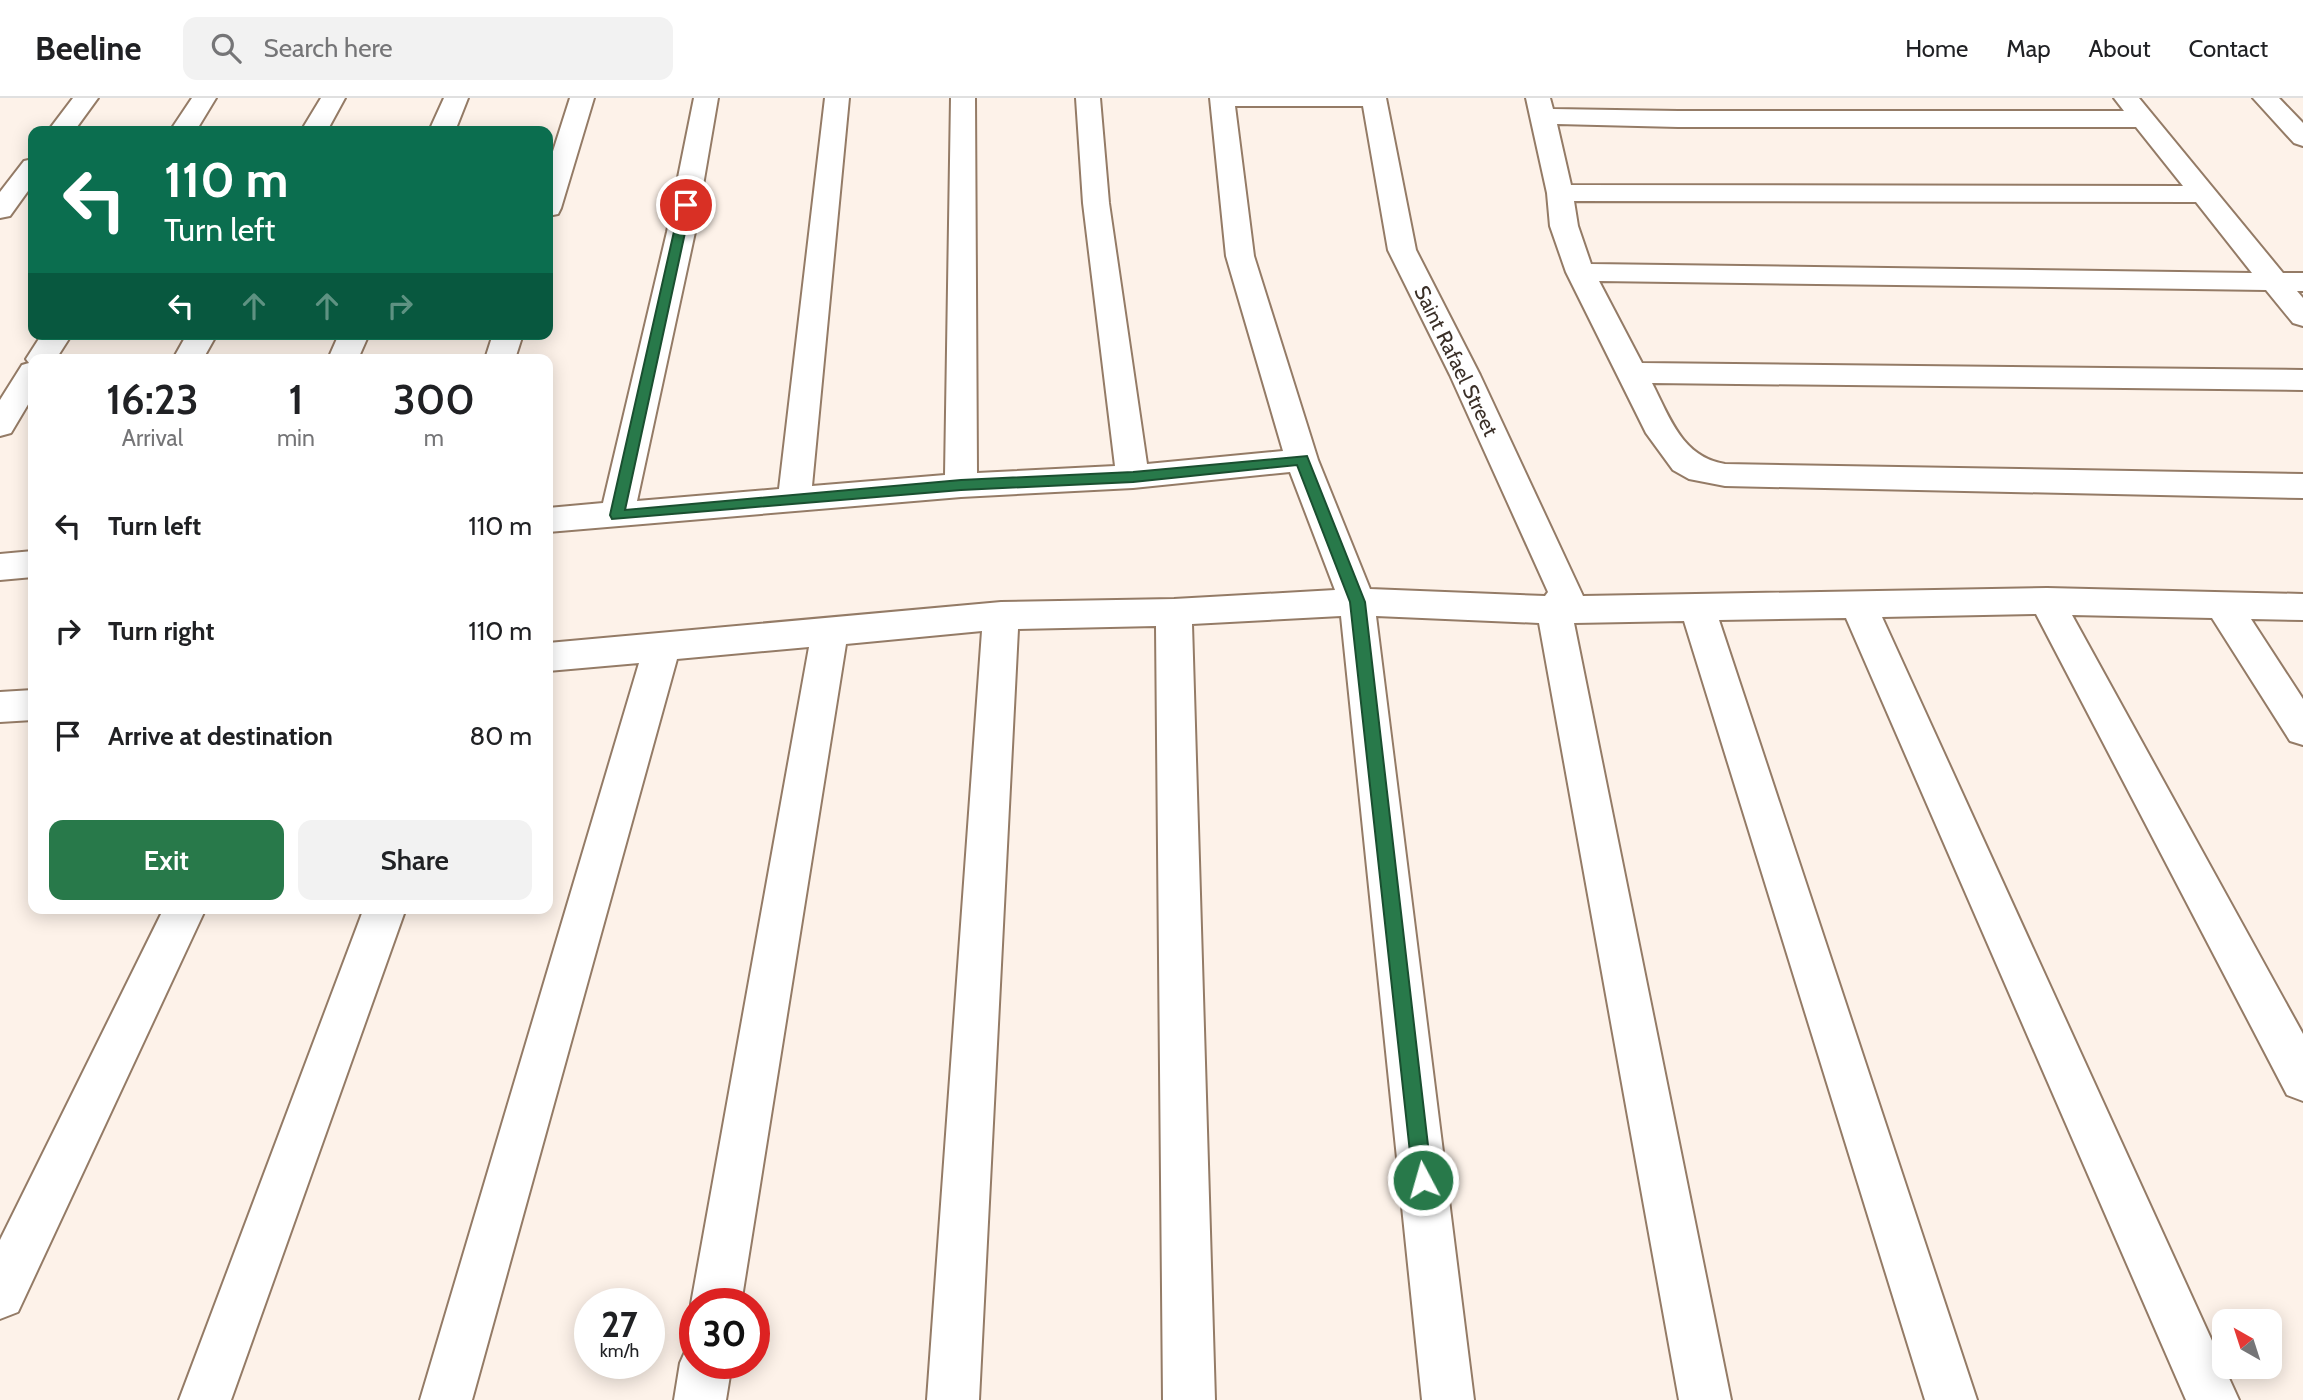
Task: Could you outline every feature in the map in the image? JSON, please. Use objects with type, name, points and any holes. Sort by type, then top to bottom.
[{"type":"street","points":[[65,126],[86,98]]},
{"type":"street","points":[[186,126],[204,98]]},
{"type":"street","points":[[317,126],[333,98]]},
{"type":"street","points":[[444,126],[456,98]]},
{"type":"street","points":[[553,192],[582,98]]},
{"type":"street","points":[[617,515],[681,232],[706,98]]},
{"type":"street","points":[[794,498],[837,98]]},
{"type":"street","points":[[961,485],[963,98]]},
{"type":"street","points":[[1088,98],[1096,203],[1133,477]]},
{"type":"street","points":[[2265,98],[2303,138]]},
{"type":"street","points":[[1374,99],[1222,99],[1240,256],[1302,460],[1357,602],[1448,1400]]},
{"type":"street","name":"Saint Rafael Street","points":[[1374,99],[1402,250],[1465,375],[1567,594],[1554,610]]},
{"type":"street","points":[[2303,317],[2289,282],[2204,194],[2134,109],[1540,107],[1560,193],[1564,226],[1580,272],[1662,433],[1684,462],[1702,471],[1726,475],[2303,486]]},
{"type":"street","points":[[0,210],[28,174]]},
{"type":"street","points":[[1560,193],[2204,194]]},
{"type":"street","points":[[1580,272],[2289,282]]},
{"type":"street","points":[[1631,373],[2303,380]]},
{"type":"street","points":[[0,425],[28,380]]},
{"type":"street","points":[[553,520],[961,485],[1133,477],[1302,460]]},
{"type":"street","points":[[0,567],[28,564]]},
{"type":"street","points":[[2047,601],[2303,1079]]},
{"type":"street","points":[[553,657],[1001,616],[1174,612],[1357,602],[1554,610],[2047,601],[2303,607]]},
{"type":"street","points":[[1858,604],[2213,1400]]},
{"type":"street","points":[[2222,604],[2303,730]]},
{"type":"street","points":[[1698,606],[1951,1400]]},
{"type":"street","points":[[1554,610],[1705,1400]]},
{"type":"street","points":[[1174,612],[1189,1400]]},
{"type":"street","points":[[953,1400],[1001,616]]},
{"type":"street","points":[[719,1288],[831,630]]},
{"type":"street","points":[[446,1400],[663,647]]},
{"type":"street","points":[[0,708],[28,705]]},
{"type":"street","points":[[0,1294],[182,914]]},
{"type":"street","points":[[205,1400],[383,914]]},
{"type":"street","points":[[700,1400],[703,1379]]},
{"type":"route","points":[[686,205],[617,515],[961,485],[1133,477],[1302,460],[1357,602],[1423,1180]]}]
